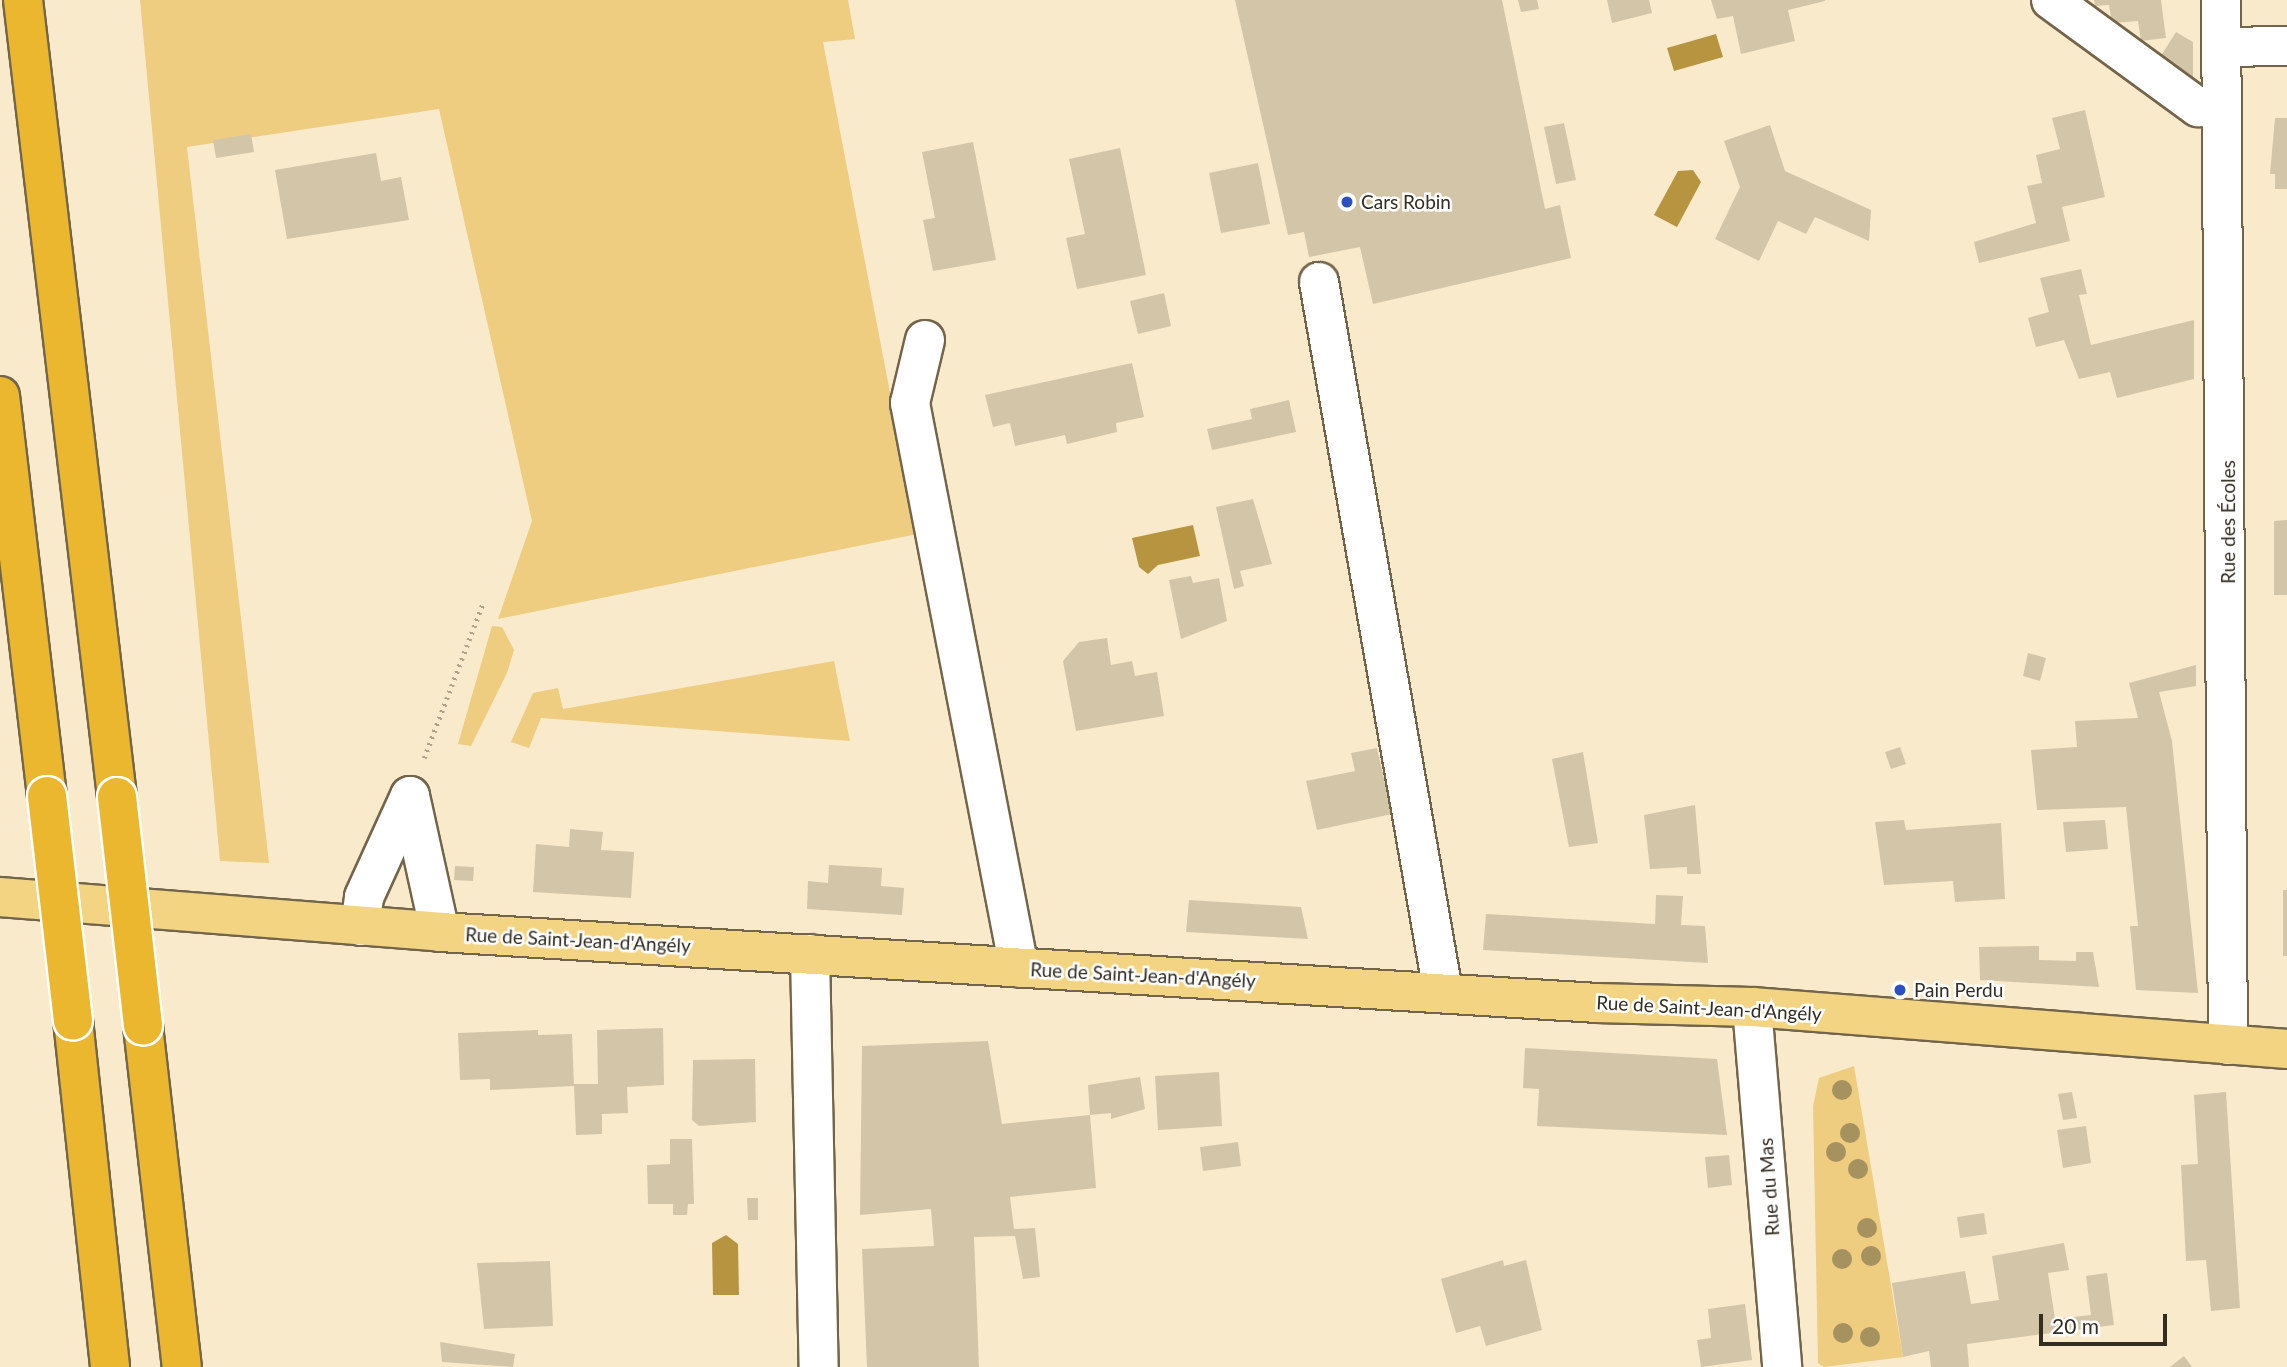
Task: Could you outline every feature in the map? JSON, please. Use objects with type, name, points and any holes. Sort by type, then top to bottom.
[{"type":"highway","points":[[23,0],[181,1367]]},
{"type":"highway","points":[[0,396],[73,1020],[110,1367]]},
{"type":"main road","name":"Rue de Saint-Jean-d'Angély","points":[[0,897],[440,932],[1019,968],[1752,1007],[2287,1049]]},
{"type":"street","points":[[2052,0],[2198,107],[2221,108]]},
{"type":"street","name":"Rue des Écoles","points":[[2221,0],[2228,1045]]},
{"type":"street","points":[[2222,47],[2287,46]]},
{"type":"street","points":[[1319,282],[1443,992]]},
{"type":"street","points":[[925,340],[910,403],[1019,968]]},
{"type":"street","points":[[360,926],[364,897],[410,796]]},
{"type":"street","points":[[410,796],[440,932]]},
{"type":"street","points":[[810,954],[819,1367]]},
{"type":"street","name":"Rue du Mas","points":[[1752,1007],[1783,1367]]},
{"type":"path","points":[[410,796],[482,605]]},
{"type":"shaded area","points":[[140,0],[848,0],[855,39],[823,42],[917,534],[498,619],[532,521],[439,109],[187,147],[269,863],[220,861]]},
{"type":"shaded area","points":[[1716,34],[1723,57],[1674,71],[1667,48]]},
{"type":"shaded area","points":[[1693,170],[1701,182],[1677,227],[1654,215],[1678,171]]},
{"type":"shaded area","points":[[1193,525],[1200,556],[1158,565],[1148,574],[1139,567],[1132,538]]},
{"type":"shaded area","points":[[492,626],[502,627],[514,650],[507,673],[471,746],[458,744]]},
{"type":"shaded area","points":[[834,661],[850,741],[541,718],[529,748],[511,742],[533,693],[558,688],[563,709]]},
{"type":"shaded area","points":[[1854,1066],[1903,1357],[1824,1367],[1818,1363],[1813,1106],[1819,1078]]},
{"type":"shaded area","points":[[726,1235],[738,1244],[739,1295],[713,1295],[712,1243]]},
{"type":"building","points":[[1235,0],[1502,0],[1545,209],[1560,205],[1571,258],[1373,304],[1360,247],[1309,257],[1304,232],[1288,235]]},
{"type":"building","points":[[1518,0],[1537,0],[1539,9],[1521,12]]},
{"type":"building","points":[[1607,0],[1649,0],[1652,13],[1612,23]]},
{"type":"building","points":[[1711,0],[1825,1],[1788,10],[1795,41],[1741,54],[1733,16],[1717,19]]},
{"type":"building","points":[[2094,0],[2161,0],[2166,38],[2141,41],[2138,21],[2112,23],[2109,5],[2095,6]]},
{"type":"building","points":[[2176,32],[2193,42],[2193,84],[2159,59]]},
{"type":"building","points":[[2085,110],[2105,197],[2062,207],[2070,241],[1979,263],[1974,242],[2036,223],[2027,186],[2042,183],[2036,155],[2060,149],[2052,118]]},
{"type":"building","points":[[2275,118],[2287,118],[2287,189],[2275,189],[2275,174],[2270,174]]},
{"type":"building","points":[[1564,123],[1576,180],[1556,184],[1544,127]]},
{"type":"building","points":[[1770,125],[1785,171],[1871,210],[1869,241],[1815,217],[1806,234],[1778,221],[1759,261],[1715,239],[1740,187],[1724,141]]},
{"type":"building","points":[[251,134],[254,152],[216,158],[213,140]]},
{"type":"building","points":[[973,142],[996,260],[933,271],[923,220],[935,218],[922,152]]},
{"type":"building","points":[[1120,148],[1146,275],[1077,289],[1066,238],[1085,234],[1069,159]]},
{"type":"building","points":[[376,153],[381,181],[401,177],[409,220],[287,239],[275,170]]},
{"type":"building","points":[[1258,163],[1270,224],[1221,233],[1209,173]]},
{"type":"building","points":[[2081,269],[2087,294],[2079,295],[2091,345],[2194,320],[2194,379],[2117,398],[2110,372],[2079,379],[2064,340],[2036,347],[2028,318],[2049,312],[2040,278]]},
{"type":"building","points":[[1164,293],[1171,326],[1138,334],[1130,301]]},
{"type":"building","points":[[1132,363],[1144,417],[1116,423],[1117,432],[1067,444],[1065,435],[1015,446],[1010,423],[993,427],[985,395]]},
{"type":"building","points":[[1289,400],[1296,432],[1212,450],[1207,429],[1252,419],[1250,409]]},
{"type":"building","points":[[1253,499],[1272,564],[1240,571],[1244,586],[1234,589],[1216,507]]},
{"type":"building","points":[[2287,520],[2287,595],[2274,595],[2274,521]]},
{"type":"building","points":[[1191,576],[1193,583],[1219,578],[1227,621],[1181,639],[1169,580]]},
{"type":"building","points":[[1107,638],[1111,665],[1132,661],[1135,676],[1157,672],[1164,716],[1076,731],[1063,661],[1079,642]]},
{"type":"building","points":[[2028,653],[2046,658],[2040,681],[2023,676]]},
{"type":"building","points":[[2196,665],[2196,686],[2159,692],[2172,741],[2198,993],[2136,990],[2130,926],[2138,926],[2126,807],[2037,810],[2031,750],[2077,747],[2075,721],[2138,718],[2129,683]]},
{"type":"building","points":[[1900,747],[1906,764],[1891,769],[1885,752]]},
{"type":"building","points":[[1377,748],[1392,814],[1317,830],[1306,781],[1355,771],[1351,753]]},
{"type":"building","points":[[1583,752],[1598,843],[1569,847],[1552,759]]},
{"type":"building","points":[[1695,805],[1701,874],[1687,874],[1687,867],[1650,869],[1644,815]]},
{"type":"building","points":[[1904,820],[1906,830],[2001,823],[2005,899],[1955,902],[1953,881],[1884,885],[1875,822]]},
{"type":"building","points":[[2105,820],[2108,849],[2066,852],[2063,822]]},
{"type":"building","points":[[570,829],[603,832],[601,850],[634,852],[631,898],[533,892],[536,844],[569,847]]},
{"type":"building","points":[[829,865],[882,868],[881,886],[904,888],[902,915],[807,909],[808,881],[828,883]]},
{"type":"building","points":[[455,866],[474,867],[473,881],[454,880]]},
{"type":"building","points":[[2283,890],[2287,890],[2287,956],[2283,956]]},
{"type":"building","points":[[1656,895],[1683,896],[1681,925],[1705,926],[1708,963],[1483,950],[1486,914],[1655,924]]},
{"type":"building","points":[[1189,900],[1301,907],[1308,939],[1186,932]]},
{"type":"building","points":[[2039,946],[2039,960],[2076,961],[2076,952],[2093,952],[2099,987],[1980,980],[1979,947]]},
{"type":"building","points":[[663,1028],[664,1085],[627,1087],[628,1113],[602,1114],[602,1134],[576,1135],[574,1084],[598,1084],[597,1030]]},
{"type":"building","points":[[538,1030],[538,1035],[572,1034],[574,1086],[490,1090],[490,1079],[460,1080],[458,1033]]},
{"type":"building","points":[[988,1041],[1002,1124],[1090,1115],[1096,1188],[1010,1197],[1014,1229],[1035,1228],[1040,1277],[1023,1279],[1015,1236],[974,1237],[979,1367],[867,1367],[862,1249],[934,1246],[931,1209],[860,1215],[862,1046]]},
{"type":"building","points":[[1525,1048],[1717,1059],[1727,1135],[1537,1126],[1539,1089],[1523,1088]]},
{"type":"building","points":[[755,1059],[756,1122],[699,1126],[692,1120],[693,1060]]},
{"type":"building","points":[[1219,1072],[1222,1126],[1158,1130],[1155,1076]]},
{"type":"building","points":[[1140,1077],[1145,1109],[1111,1119],[1111,1113],[1090,1115],[1088,1085]]},
{"type":"building","points":[[2072,1092],[2077,1118],[2063,1120],[2058,1094]]},
{"type":"building","points":[[2226,1092],[2240,1308],[2211,1311],[2206,1260],[2186,1261],[2181,1165],[2198,1164],[2194,1095]]},
{"type":"building","points":[[2086,1126],[2091,1163],[2063,1168],[2057,1130]]},
{"type":"building","points":[[670,1139],[692,1139],[694,1204],[688,1204],[687,1215],[673,1215],[673,1204],[648,1204],[647,1165],[670,1164]]},
{"type":"building","points":[[1238,1142],[1241,1166],[1203,1171],[1200,1147]]},
{"type":"building","points":[[1729,1155],[1732,1185],[1708,1188],[1705,1157]]},
{"type":"building","points":[[747,1198],[758,1198],[758,1220],[748,1220]]},
{"type":"building","points":[[1984,1213],[1987,1234],[1960,1238],[1957,1217]]},
{"type":"building","points":[[2064,1243],[2069,1270],[2048,1273],[2055,1319],[2091,1315],[2086,1276],[2107,1273],[2114,1325],[1967,1344],[1969,1367],[1931,1367],[1929,1351],[1903,1357],[1892,1283],[1965,1271],[1971,1304],[1999,1300],[1992,1256]]},
{"type":"building","points":[[1503,1260],[1504,1266],[1526,1260],[1542,1330],[1486,1346],[1480,1326],[1456,1333],[1441,1279]]},
{"type":"building","points":[[550,1261],[553,1326],[484,1329],[477,1263]]},
{"type":"building","points":[[1745,1304],[1752,1360],[1701,1367],[1697,1340],[1711,1338],[1708,1309]]},
{"type":"building","points":[[440,1342],[515,1354],[513,1367],[442,1362]]},
{"type":"building","points":[[2184,1356],[2192,1367],[2170,1367]]},
{"type":"place","name":"Cars Robin","points":[[1347,202]]},
{"type":"place","name":"Pain Perdu","points":[[1900,990]]}]
